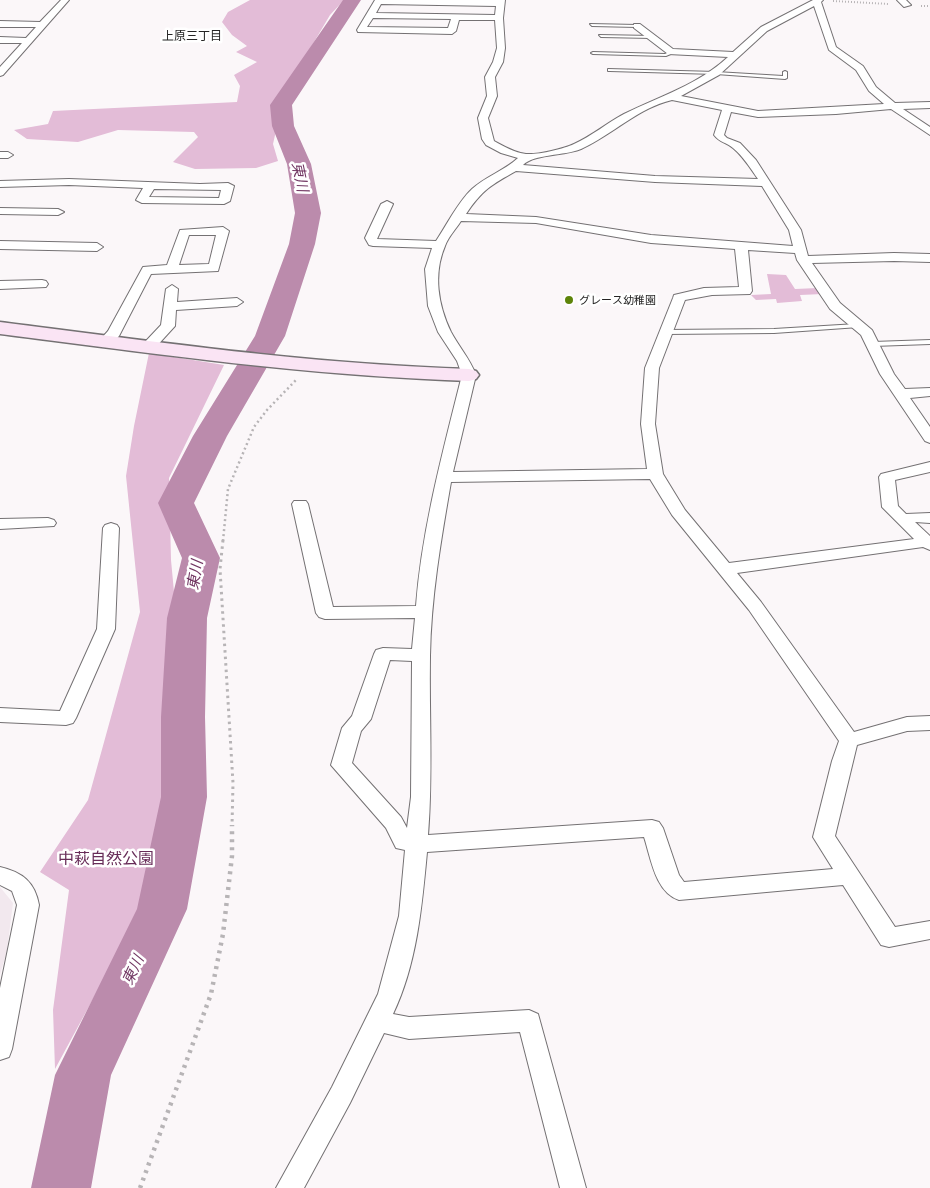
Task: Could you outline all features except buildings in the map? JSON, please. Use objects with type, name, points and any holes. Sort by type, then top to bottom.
[{"type":"street","points":[[2,68],[13,52],[43,25],[65,0]]},
{"type":"street","points":[[456,17],[452,31],[361,30],[379,1],[501,2],[501,48],[498,62],[490,77],[492,96],[483,118],[487,139],[490,143],[520,162],[655,179],[765,183]]},
{"type":"street","points":[[289,1188],[341,1095],[390,995],[410,916],[421,797],[421,655],[427,571],[444,477],[469,375],[464,361],[445,332],[434,306],[431,270],[439,245],[474,194],[486,183],[520,162],[578,146],[623,119],[660,100],[672,97],[716,73],[764,29],[820,1]]},
{"type":"street","points":[[820,1],[818,4],[832,48],[860,68],[872,88],[893,106],[930,132]]},
{"type":"street","points":[[370,15],[500,18]]},
{"type":"street","points":[[0,24],[43,25]]},
{"type":"street","points":[[637,26],[671,52],[735,55]]},
{"type":"street","points":[[0,40],[28,40]]},
{"type":"street","points":[[672,97],[768,114],[930,105]]},
{"type":"street","points":[[727,108],[719,135],[723,140],[736,145],[752,162],[795,230],[802,255],[835,306],[867,333],[887,374],[930,438]]},
{"type":"street","points":[[0,184],[70,182],[228,186],[224,201],[142,200],[150,185]]},
{"type":"street","points":[[387,204],[371,238],[373,242],[439,245]]},
{"type":"street","points":[[0,211],[58,212]]},
{"type":"street","points":[[460,217],[536,220],[651,239],[741,245],[802,255],[930,258]]},
{"type":"street","points":[[106,341],[114,333],[146,270],[214,268],[223,231],[184,232],[172,269]]},
{"type":"street","points":[[0,245],[97,247]]},
{"type":"street","points":[[741,245],[746,290],[721,290],[689,294],[680,298],[664,332],[652,368],[648,424],[655,474],[678,512],[755,606],[849,740]]},
{"type":"street","points":[[0,285],[42,284]]},
{"type":"street","points":[[149,346],[168,326],[172,289]]},
{"type":"street","points":[[170,306],[237,302]]},
{"type":"street","points":[[0,328],[303,365],[407,374],[469,375]]},
{"type":"street","points":[[901,394],[930,392]]},
{"type":"street","points":[[928,544],[890,507],[887,477],[930,467]]},
{"type":"street","points":[[444,477],[655,474]]},
{"type":"street","points":[[300,504],[325,613],[424,612]]},
{"type":"street","points":[[903,520],[912,517],[930,518]]},
{"type":"street","points":[[0,524],[48,523]]},
{"type":"street","points":[[0,715],[66,718],[106,629],[111,528]]},
{"type":"street","points":[[724,569],[928,544]]},
{"type":"street","points":[[421,655],[383,654],[361,720],[352,728],[342,765],[394,823],[404,842],[418,844],[652,828],[669,879],[679,892],[850,876]]},
{"type":"street","points":[[849,740],[907,724],[930,723]]},
{"type":"street","points":[[849,740],[842,761],[824,837],[889,938],[930,930]]},
{"type":"street","points":[[0,876],[10,878],[20,884],[26,895],[28,905],[0,1049]]},
{"type":"street","points":[[377,1021],[409,1028],[529,1021],[573,1188]]},
{"type":"lane","points":[[592,25],[637,26]]},
{"type":"lane","points":[[601,36],[652,37]]},
{"type":"lane","points":[[594,53],[666,55],[671,52]]},
{"type":"lane","points":[[610,70],[716,73],[785,78],[786,72]]},
{"type":"lane","points":[[664,332],[774,331],[857,326]]},
{"type":"lane","points":[[873,344],[930,342]]},
{"type":"path","points":[[820,1],[904,3],[930,6]]},
{"type":"path","points":[[140,1188],[211,994],[223,934],[232,856],[233,783],[220,569],[228,489],[254,427],[303,365]]},
{"type":"shaded area","points":[[0,887],[13,903],[7,950],[0,975]]},
{"type":"green space","points":[[250,0],[344,0],[330,15],[285,91],[273,144],[278,161],[256,168],[195,169],[173,162],[198,137],[194,132],[118,130],[78,142],[27,139],[14,130],[48,124],[53,111],[237,102],[240,86],[234,75],[257,62],[236,52],[247,46],[232,35],[222,22],[228,12]]},
{"type":"green space","points":[[767,274],[786,275],[795,289],[818,288],[823,294],[800,295],[802,301],[777,303],[776,299],[756,300],[751,295],[771,294]]},
{"type":"green space","name":"中萩自然公園","points":[[149,353],[224,365],[169,478],[171,560],[180,656],[168,800],[144,905],[55,1069],[53,1010],[69,890],[40,872],[88,800],[140,612],[126,476]]},
{"type":"waterway","name":"東川","points":[[61,1188],[83,1075],[162,909],[184,797],[183,717],[187,618],[201,558],[176,503],[210,436],[270,336],[302,244],[308,213],[299,164],[283,126],[281,105],[352,0]]},
{"type":"place","name":"グレース幼稚園","points":[[569,300]]},
{"type":"district","name":"上原三丁目","points":[[192,36]]}]
